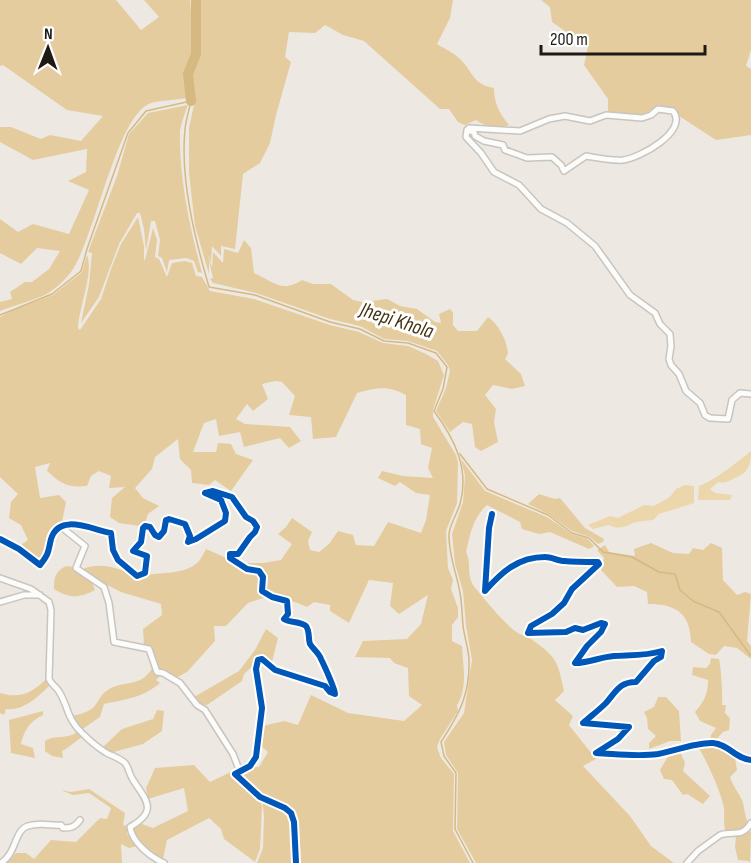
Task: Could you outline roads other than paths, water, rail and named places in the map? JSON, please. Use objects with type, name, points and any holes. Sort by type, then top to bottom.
[{"type":"street","points":[[658,109],[673,111],[676,115],[676,124],[669,134],[648,152],[626,160],[586,156],[564,171],[552,157],[527,158],[505,150],[503,145],[484,141],[474,132],[467,130],[520,131],[532,125],[565,116],[590,121],[606,115],[642,118],[658,109]]},
{"type":"street","points":[[467,130],[466,137],[494,172],[519,185],[541,209],[567,224],[596,246],[630,295],[655,313],[660,324],[670,334],[669,359],[671,365],[679,374],[686,391],[699,403],[705,415],[715,419],[728,418],[732,400],[740,393],[751,393]]},
{"type":"street","points":[[0,539],[19,549],[40,565],[48,555],[56,528],[81,524],[111,533],[113,550],[118,560],[137,576],[145,573],[147,564],[147,556],[133,551],[141,542],[145,526],[150,527],[159,537],[164,531],[166,520],[178,521],[188,530],[190,536],[188,542],[225,521],[226,513],[221,500],[205,493],[213,491],[231,497],[246,517],[253,521],[257,527],[255,532],[238,554],[230,554],[230,558],[247,568],[259,571],[263,577],[262,591],[272,597],[287,601],[288,614],[284,619],[306,627],[309,641],[321,657],[335,688],[335,694],[325,686],[274,670],[262,659],[258,660],[256,669],[262,708],[256,758],[250,766],[235,774],[251,790],[291,813],[294,822],[296,863]]},
{"type":"street","points":[[492,514],[485,591],[509,568],[530,558],[549,557],[564,561],[598,562],[599,564],[572,589],[564,603],[552,614],[531,626],[528,633],[566,632],[575,628],[584,630],[601,623],[605,624],[575,663],[589,663],[606,658],[662,651],[662,657],[654,661],[636,682],[628,682],[618,687],[609,700],[584,723],[629,727],[618,739],[596,753],[628,756],[656,754],[710,742],[720,743],[738,756],[751,760]]},
{"type":"street","points":[[60,526],[85,546],[84,552],[76,563],[76,568],[104,587],[109,603],[114,642],[149,649],[157,672],[163,673],[180,684],[197,705],[205,710],[233,754],[240,772]]},
{"type":"street","points":[[0,578],[21,584],[49,602],[52,685],[58,689],[70,719],[82,733],[106,753],[124,762],[129,769],[130,776],[141,789],[148,809],[146,816],[130,827],[130,834],[150,854],[164,863]]},
{"type":"street","points":[[0,602],[24,595],[42,596]]},
{"type":"street","points":[[1,863],[11,854],[19,834],[26,826],[44,823],[72,828],[80,820]]},
{"type":"street","points":[[687,863],[698,851],[720,835],[743,832],[751,823]]},
{"type":"waterway","name":"Jhepi Khola","points":[[191,101],[188,74],[196,54],[196,0]]},
{"type":"waterway","name":"Jhepi Khola","points":[[0,315],[52,294],[81,271],[128,133],[146,111],[191,101],[185,129],[184,148],[187,189],[194,229],[209,287],[255,295],[330,322],[360,329],[384,341],[408,343],[436,353],[447,367],[443,389],[434,411],[454,443],[463,478],[463,491],[451,526],[449,541],[461,597],[469,661],[468,684],[462,704],[441,742],[444,756],[456,773],[455,829],[473,863]]},
{"type":"waterway","points":[[460,454],[487,489],[548,515],[572,533],[589,538],[603,552],[632,557],[659,572],[675,574],[680,590],[693,601],[719,612],[751,656]]}]
